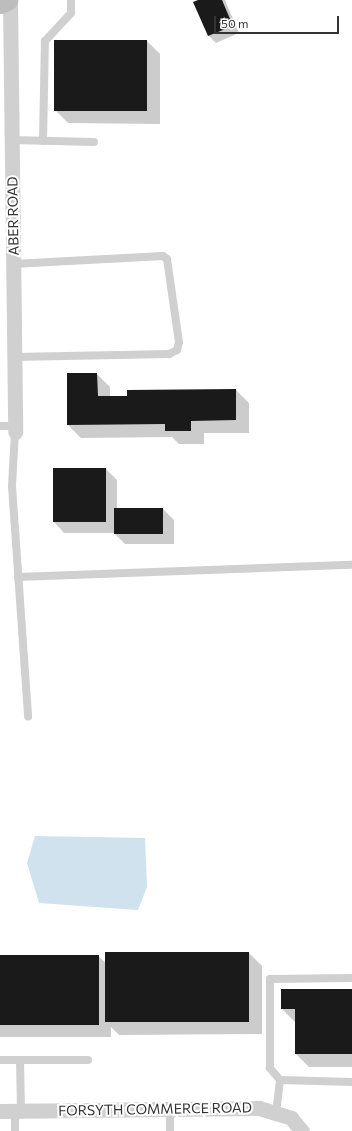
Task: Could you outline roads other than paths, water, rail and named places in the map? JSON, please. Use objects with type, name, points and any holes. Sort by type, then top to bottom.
[{"type":"street","points":[[0,3],[8,0]]},
{"type":"street","name":"ABER ROAD","points":[[8,0],[6,96],[12,140],[15,429]]},
{"type":"street","name":"FORSYTH COMMERCE ROAD","points":[[12,1111],[259,1108],[291,1118],[302,1131]]},
{"type":"lane","points":[[43,141],[45,41],[71,14],[71,0]]},
{"type":"lane","points":[[12,140],[94,142]]},
{"type":"lane","points":[[13,264],[163,256],[167,259],[178,342],[177,350],[169,354],[14,357]]},
{"type":"lane","points":[[0,426],[15,429],[12,486],[28,716]]},
{"type":"lane","points":[[18,577],[352,565]]},
{"type":"lane","points":[[276,1113],[280,1080],[270,1068],[270,979],[352,978]]},
{"type":"lane","points":[[0,1060],[88,1060]]},
{"type":"lane","points":[[15,1131],[12,1111],[20,1060]]},
{"type":"lane","points":[[280,1080],[352,1082]]},
{"type":"lane","points":[[170,1109],[170,1131]]},
{"type":"water","points":[[35,836],[145,838],[147,887],[138,910],[39,903],[27,863]]}]
